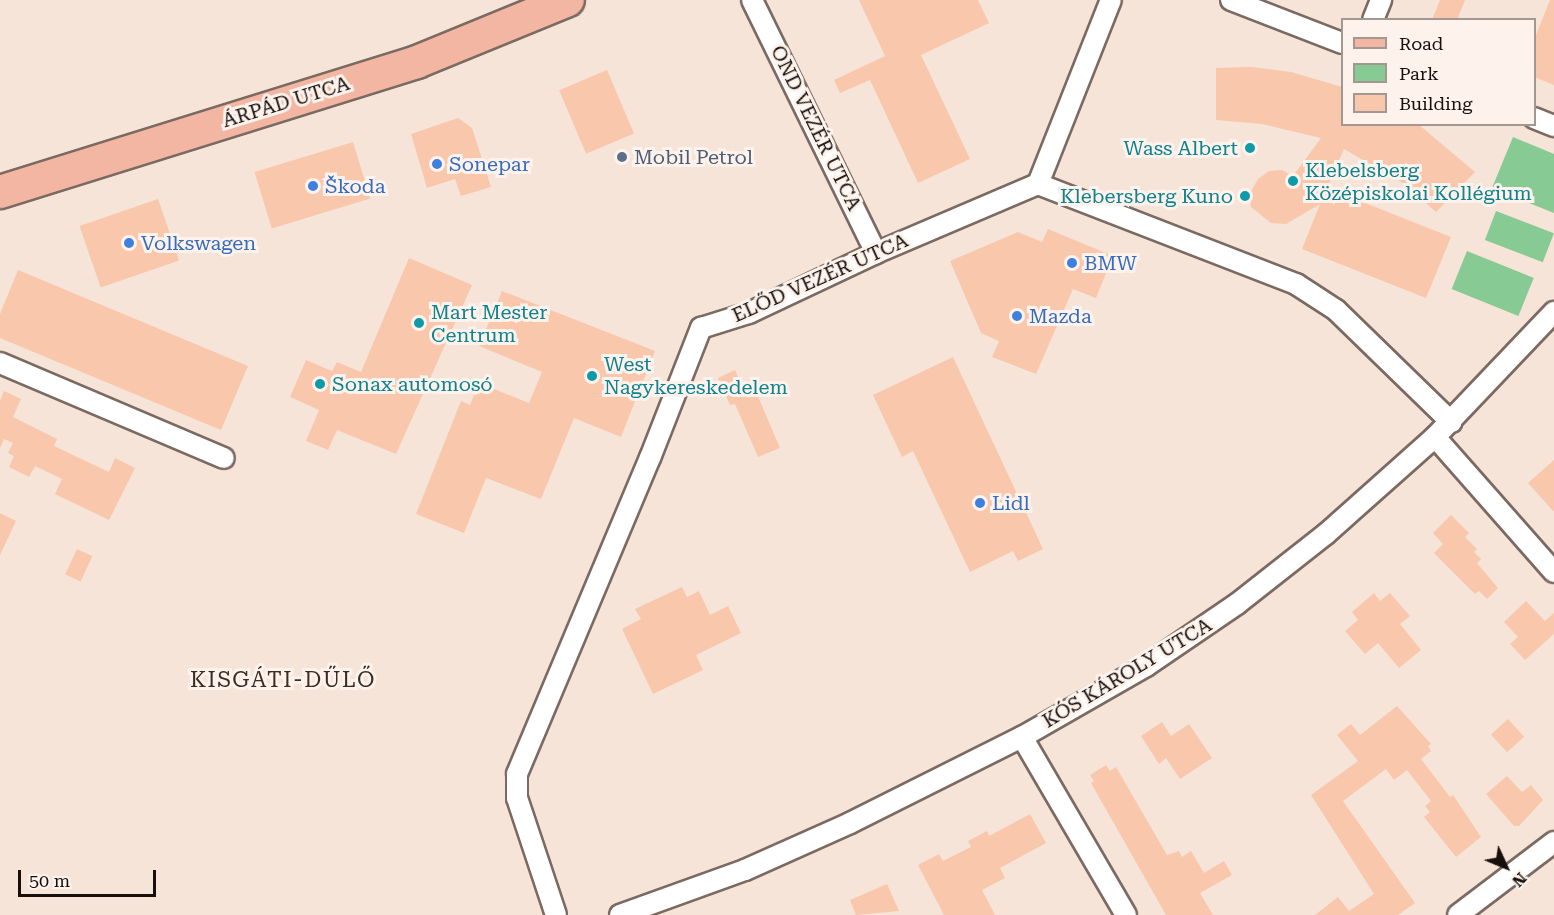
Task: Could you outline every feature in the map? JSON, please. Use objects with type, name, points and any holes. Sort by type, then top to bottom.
[{"type":"main road","name":"ÁRPÁD UTCA","points":[[0,192],[417,62],[568,0]]},
{"type":"street","points":[[1111,0],[1038,184],[1296,284],[1336,310],[1451,422]]},
{"type":"street","points":[[1231,0],[1341,43]]},
{"type":"street","points":[[1374,18],[1381,0]]},
{"type":"street","name":"OND VEZÉR UTCA","points":[[752,1],[876,253]]},
{"type":"street","points":[[1536,119],[1554,126]]},
{"type":"street","name":"ELŐD VEZÉR UTCA","points":[[556,915],[517,798],[517,774],[651,458],[701,328],[749,313],[876,253],[1038,184]]},
{"type":"street","name":"KÓS KÁROLY UTCA","points":[[620,915],[745,870],[850,824],[1022,736],[1146,666],[1237,604],[1326,534],[1435,438],[1554,312]]},
{"type":"street","points":[[0,363],[224,458]]},
{"type":"street","points":[[1435,438],[1554,572]]},
{"type":"street","points":[[1022,736],[1126,915]]},
{"type":"street","points":[[1458,915],[1554,842]]},
{"type":"green space","points":[[1513,137],[1554,154],[1554,213],[1492,188]]},
{"type":"green space","points":[[1496,211],[1554,233],[1543,262],[1485,240]]},
{"type":"green space","points":[[1467,251],[1534,278],[1518,316],[1452,289]]},
{"type":"building","points":[[859,0],[978,0],[989,23],[921,55],[970,159],[918,183],[870,80],[840,93],[834,80],[885,56]]},
{"type":"building","points":[[1440,0],[1465,0],[1458,18],[1433,18]]},
{"type":"building","points":[[1550,0],[1554,0],[1554,85],[1536,78],[1536,35]]},
{"type":"building","name":"Klebelsberg Középiskolai Kollégium","points":[[1252,67],[1291,72],[1341,87],[1341,126],[1420,126],[1475,172],[1436,212],[1403,183],[1344,149],[1327,188],[1451,237],[1426,298],[1302,249],[1320,204],[1286,224],[1271,223],[1251,207],[1250,193],[1258,179],[1269,171],[1282,170],[1293,176],[1321,138],[1262,124],[1216,120],[1216,68]]},
{"type":"building","points":[[607,70],[634,134],[586,154],[559,90]]},
{"type":"building","points":[[458,118],[472,128],[491,187],[461,196],[455,179],[427,188],[411,134]]},
{"type":"building","name":"Škoda","points":[[353,142],[370,198],[272,229],[255,172]]},
{"type":"building","name":"Volkswagen","points":[[158,199],[179,260],[101,287],[80,226]]},
{"type":"building","name":"Mazda","points":[[1048,229],[1113,256],[1096,298],[1073,289],[1036,374],[992,357],[999,341],[981,333],[950,261],[1018,232],[1042,242]]},
{"type":"building","points":[[409,258],[472,285],[396,454],[337,430],[328,450],[306,441],[319,410],[290,397],[306,360],[332,371],[337,362],[361,372]]},
{"type":"building","points":[[18,270],[248,366],[221,430],[0,338],[0,314]]},
{"type":"building","points":[[502,291],[655,351],[621,437],[574,418],[541,499],[486,478],[464,533],[416,514],[461,401],[470,405],[479,383],[529,403],[542,372],[479,346]]},
{"type":"building","name":"Lidl","points":[[953,357],[1043,549],[1018,561],[1013,551],[970,572],[913,451],[902,457],[873,395]]},
{"type":"building","points":[[735,370],[741,384],[751,380],[780,448],[758,457],[735,404],[730,405],[718,378]]},
{"type":"building","points":[[4,391],[21,399],[13,417],[57,439],[54,446],[109,472],[115,458],[135,468],[109,520],[55,494],[62,479],[35,466],[29,477],[9,467],[14,456],[8,453],[13,443],[4,439],[0,448],[0,401]]},
{"type":"building","points":[[1554,460],[1554,512],[1528,483]]},
{"type":"building","points":[[0,513],[16,521],[0,555]]},
{"type":"building","points":[[1451,515],[1469,533],[1465,537],[1477,549],[1474,552],[1481,559],[1477,563],[1498,588],[1487,599],[1479,591],[1475,594],[1434,553],[1443,544],[1433,533]]},
{"type":"building","points":[[77,549],[92,556],[81,582],[65,574]]},
{"type":"building","points":[[682,587],[687,597],[699,591],[710,615],[728,606],[741,633],[696,655],[703,670],[653,694],[622,629],[641,619],[635,609]]},
{"type":"building","points":[[1374,593],[1380,601],[1390,593],[1410,616],[1400,624],[1421,650],[1399,668],[1378,643],[1365,654],[1345,631],[1358,620],[1352,612]]},
{"type":"building","points":[[1526,601],[1545,621],[1554,613],[1554,634],[1525,660],[1510,644],[1518,637],[1504,622]]},
{"type":"building","points":[[1397,706],[1431,744],[1428,746],[1431,751],[1421,759],[1450,797],[1453,795],[1481,837],[1456,857],[1424,817],[1430,812],[1425,806],[1431,801],[1407,770],[1394,780],[1386,769],[1343,801],[1415,903],[1398,915],[1315,915],[1338,897],[1349,911],[1374,894],[1311,795],[1358,761],[1337,735],[1351,724],[1360,735]]},
{"type":"building","points":[[1508,719],[1524,737],[1507,752],[1491,734]]},
{"type":"building","points":[[1162,722],[1171,736],[1189,724],[1212,758],[1180,779],[1166,758],[1159,764],[1141,736]]},
{"type":"building","points":[[1106,765],[1110,771],[1116,767],[1167,855],[1179,851],[1182,857],[1191,851],[1204,873],[1224,861],[1232,875],[1200,893],[1213,915],[1166,915],[1091,783],[1094,781],[1090,775]]},
{"type":"building","points":[[1507,776],[1522,792],[1531,785],[1543,800],[1519,826],[1514,826],[1486,794]]},
{"type":"building","points":[[1030,814],[1046,843],[1000,868],[1005,878],[982,890],[995,915],[944,915],[918,865],[939,854],[943,861],[971,847],[968,841],[987,831],[989,836]]},
{"type":"building","points":[[887,884],[899,911],[856,915],[850,900]]},
{"type":"place","name":"Wass Albert","points":[[1250,148]]},
{"type":"place","name":"Mobil Petrol","points":[[622,157]]},
{"type":"place","name":"Sonepar","points":[[437,164]]},
{"type":"place","name":"Klebelsberg Középiskolai Kollégium","points":[[1293,181]]},
{"type":"place","name":"Škoda","points":[[313,186]]},
{"type":"place","name":"Klebersberg Kuno","points":[[1245,196]]},
{"type":"place","name":"Volkswagen","points":[[129,243]]},
{"type":"place","name":"BMW","points":[[1072,263]]},
{"type":"place","name":"Mazda","points":[[1017,316]]},
{"type":"place","name":"Mart Mester Centrum","points":[[419,323]]},
{"type":"place","name":"West Nagykereskedelem","points":[[592,376]]},
{"type":"place","name":"Sonax automosó","points":[[320,384]]},
{"type":"place","name":"Lidl","points":[[980,503]]},
{"type":"district","name":"KISGÁTI-DŰLŐ","points":[[283,680]]}]
